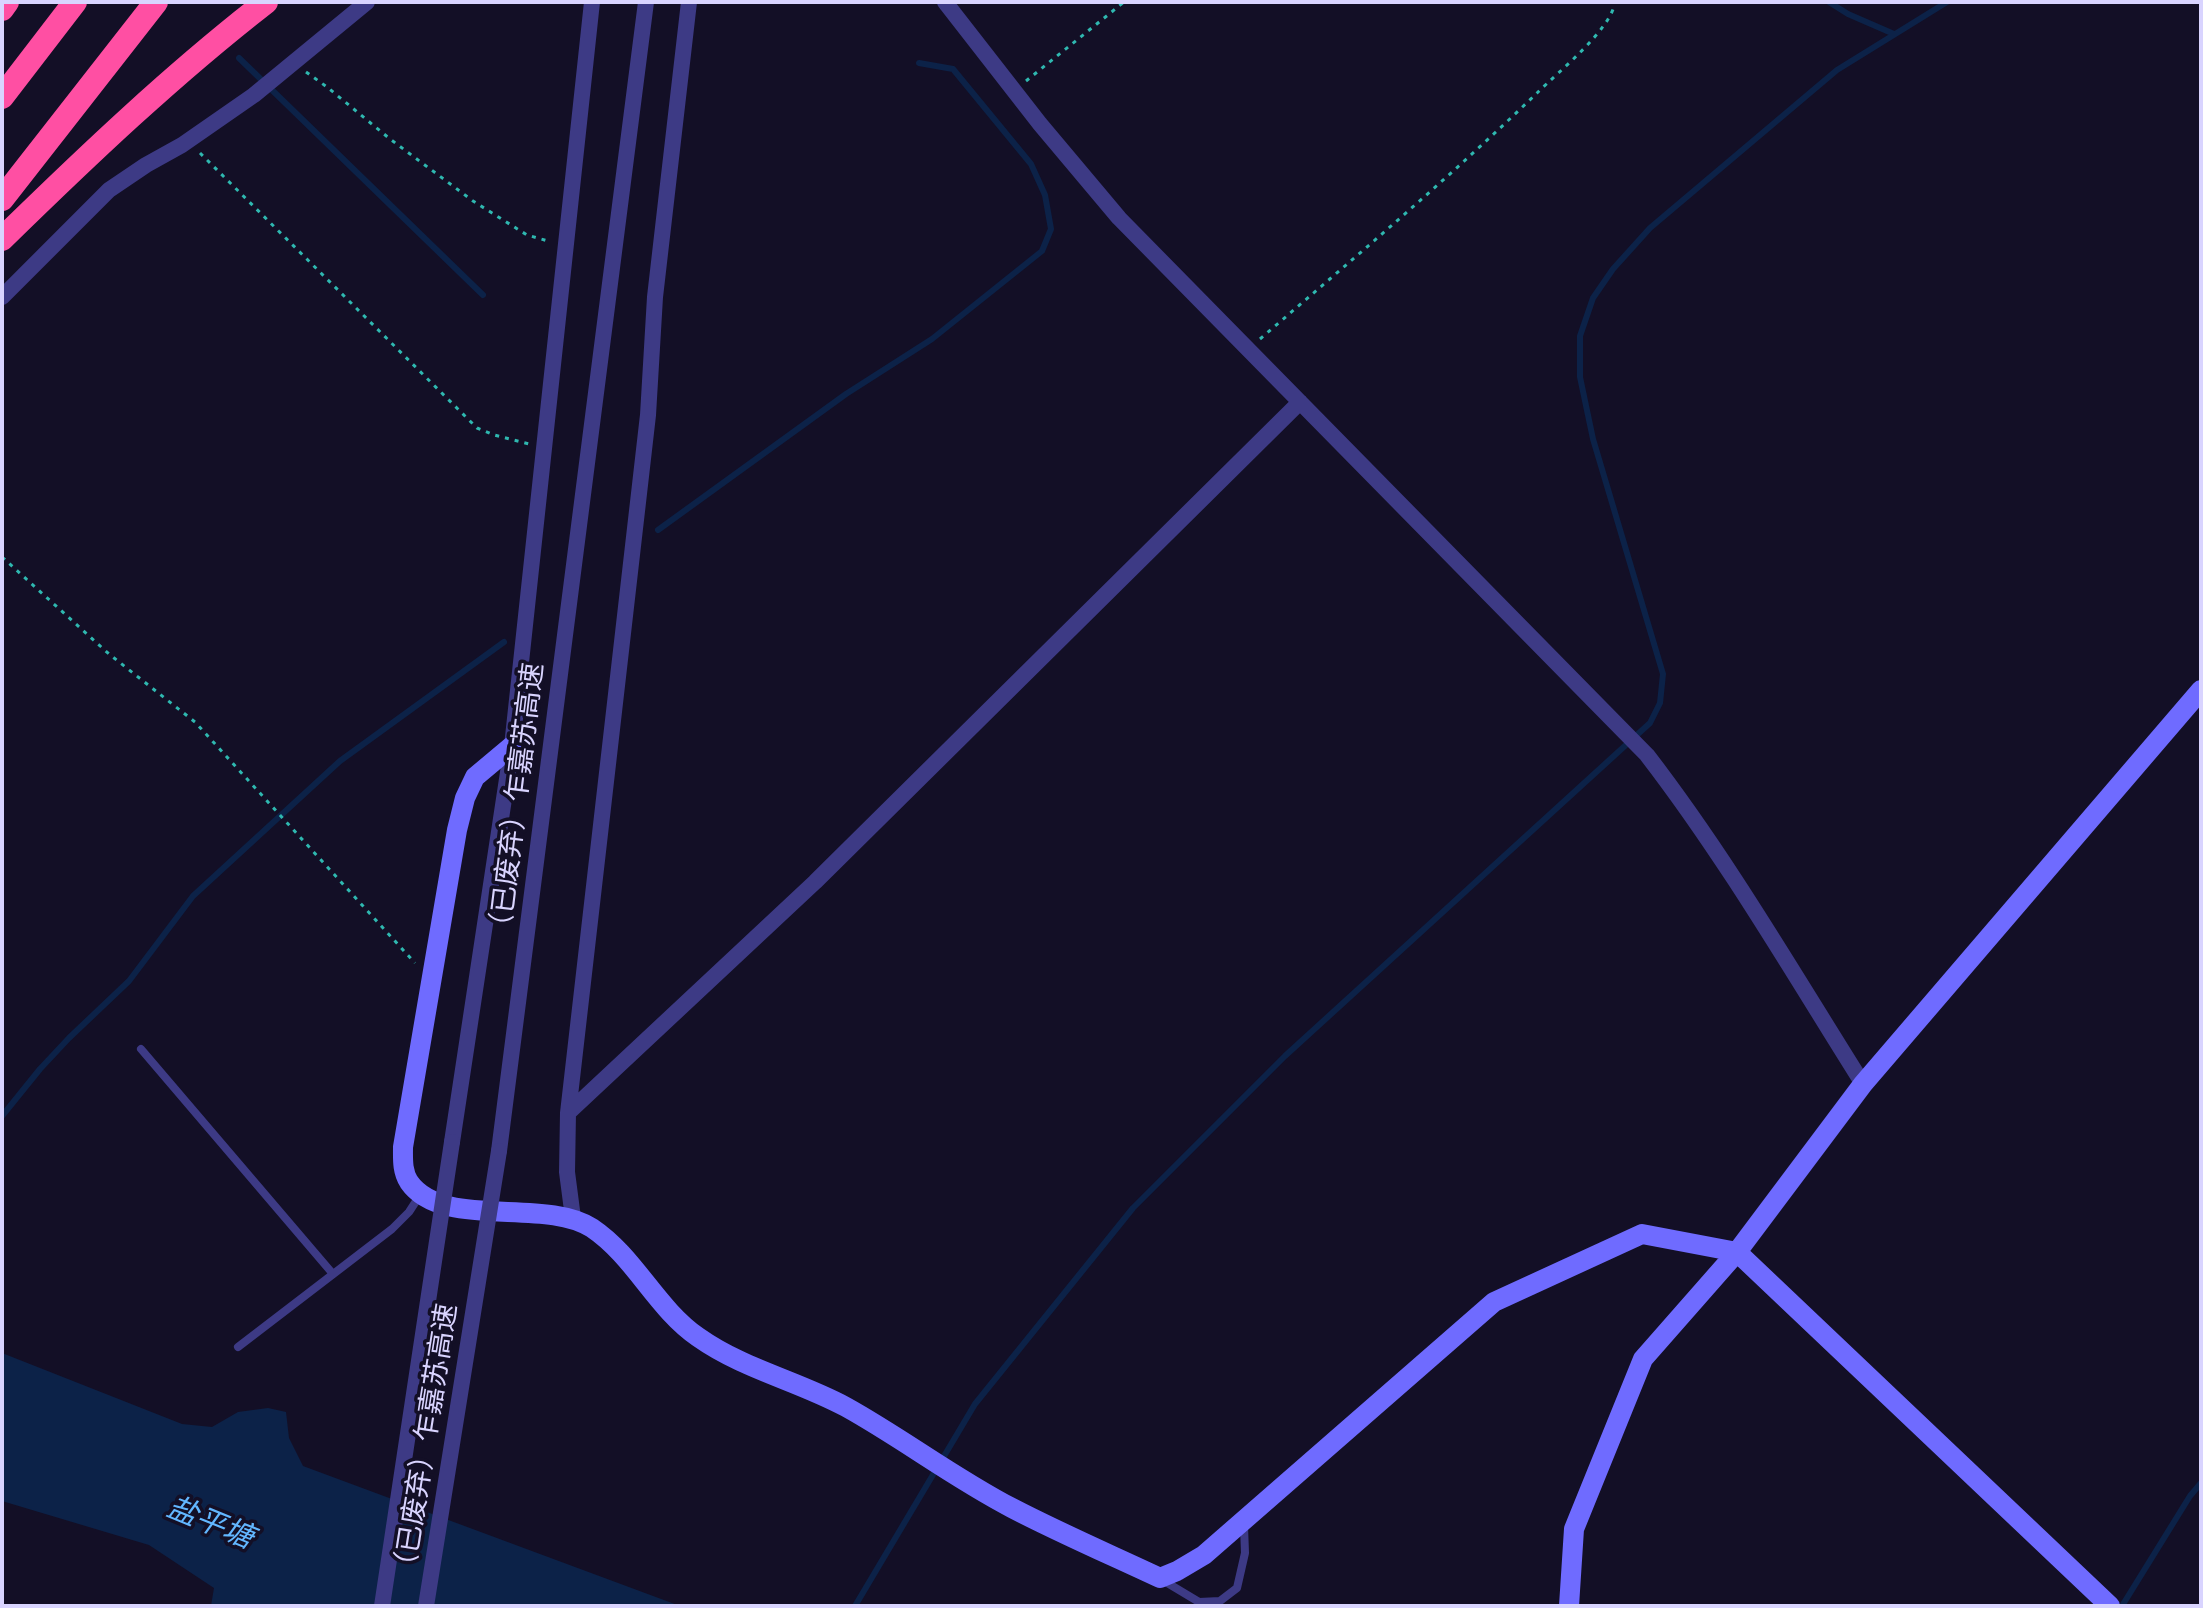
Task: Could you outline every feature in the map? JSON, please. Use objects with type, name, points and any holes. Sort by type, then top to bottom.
[{"type":"highway","points":[[2,9],[7,2]]},
{"type":"highway","points":[[2,97],[75,2]]},
{"type":"highway","points":[[2,199],[156,2]]},
{"type":"highway","points":[[2,239],[132,114],[266,2]]},
{"type":"street","points":[[2,297],[109,190],[187,142],[254,95],[367,2]]},
{"type":"street","name":"（已废弃）乍嘉苏高速","points":[[382,1606],[512,746],[592,2]]},
{"type":"street","name":"（已废弃）乍嘉苏高速","points":[[426,1606],[499,1151],[646,2]]},
{"type":"street","points":[[573,1218],[567,1172],[568,1113],[648,415],[655,297],[689,2]]},
{"type":"street","points":[[945,2],[1119,218],[1647,755],[1718,853],[1863,1084]]},
{"type":"street","points":[[568,1113],[815,882],[1300,402]]},
{"type":"street","points":[[1569,1606],[1574,1529],[1643,1359],[1737,1252],[1863,1084],[2201,690]]},
{"type":"street","points":[[512,746],[475,777],[465,798],[431,980],[403,1147],[403,1167],[408,1181],[432,1200],[458,1207],[573,1218],[591,1227],[613,1244],[666,1307],[696,1335],[757,1369],[844,1406],[1011,1507],[1160,1578],[1204,1555],[1494,1302],[1642,1234],[1737,1252],[2105,1601]]},
{"type":"lane","points":[[141,1049],[333,1274]]},
{"type":"lane","points":[[238,1347],[392,1229],[421,1194]]},
{"type":"lane","points":[[1160,1578],[1199,1602],[1220,1601],[1237,1588],[1245,1553],[1243,1521]]},
{"type":"path","points":[[1014,91],[1124,2]]},
{"type":"path","points":[[1248,350],[1467,161],[1608,22],[1615,2]]},
{"type":"path","points":[[287,69],[327,87],[390,139],[506,223],[541,240],[566,243]]},
{"type":"path","points":[[187,142],[477,428],[518,442],[544,446]]},
{"type":"path","points":[[2,557],[109,654],[195,722],[431,980]]},
{"type":"water","name":"盐平塘","points":[[2,1353],[182,1424],[212,1427],[238,1412],[268,1408],[286,1412],[289,1438],[303,1466],[680,1606],[211,1606],[214,1588],[149,1545],[2,1501]]},
{"type":"waterway","points":[[1829,2],[1894,34]]},
{"type":"waterway","points":[[855,1606],[975,1404],[1133,1208],[1285,1056],[1650,723],[1660,703],[1663,674],[1593,439],[1580,377],[1580,336],[1593,298],[1613,269],[1650,228],[1837,70],[1947,2]]},
{"type":"waterway","points":[[239,58],[483,295]]},
{"type":"waterway","points":[[658,530],[846,394],[932,339],[1042,251],[1051,229],[1045,195],[1031,164],[953,69],[919,63]]},
{"type":"waterway","points":[[2,1116],[69,1038],[129,981],[193,896],[340,761],[504,642]]},
{"type":"waterway","points":[[2122,1606],[2201,1483]]}]
